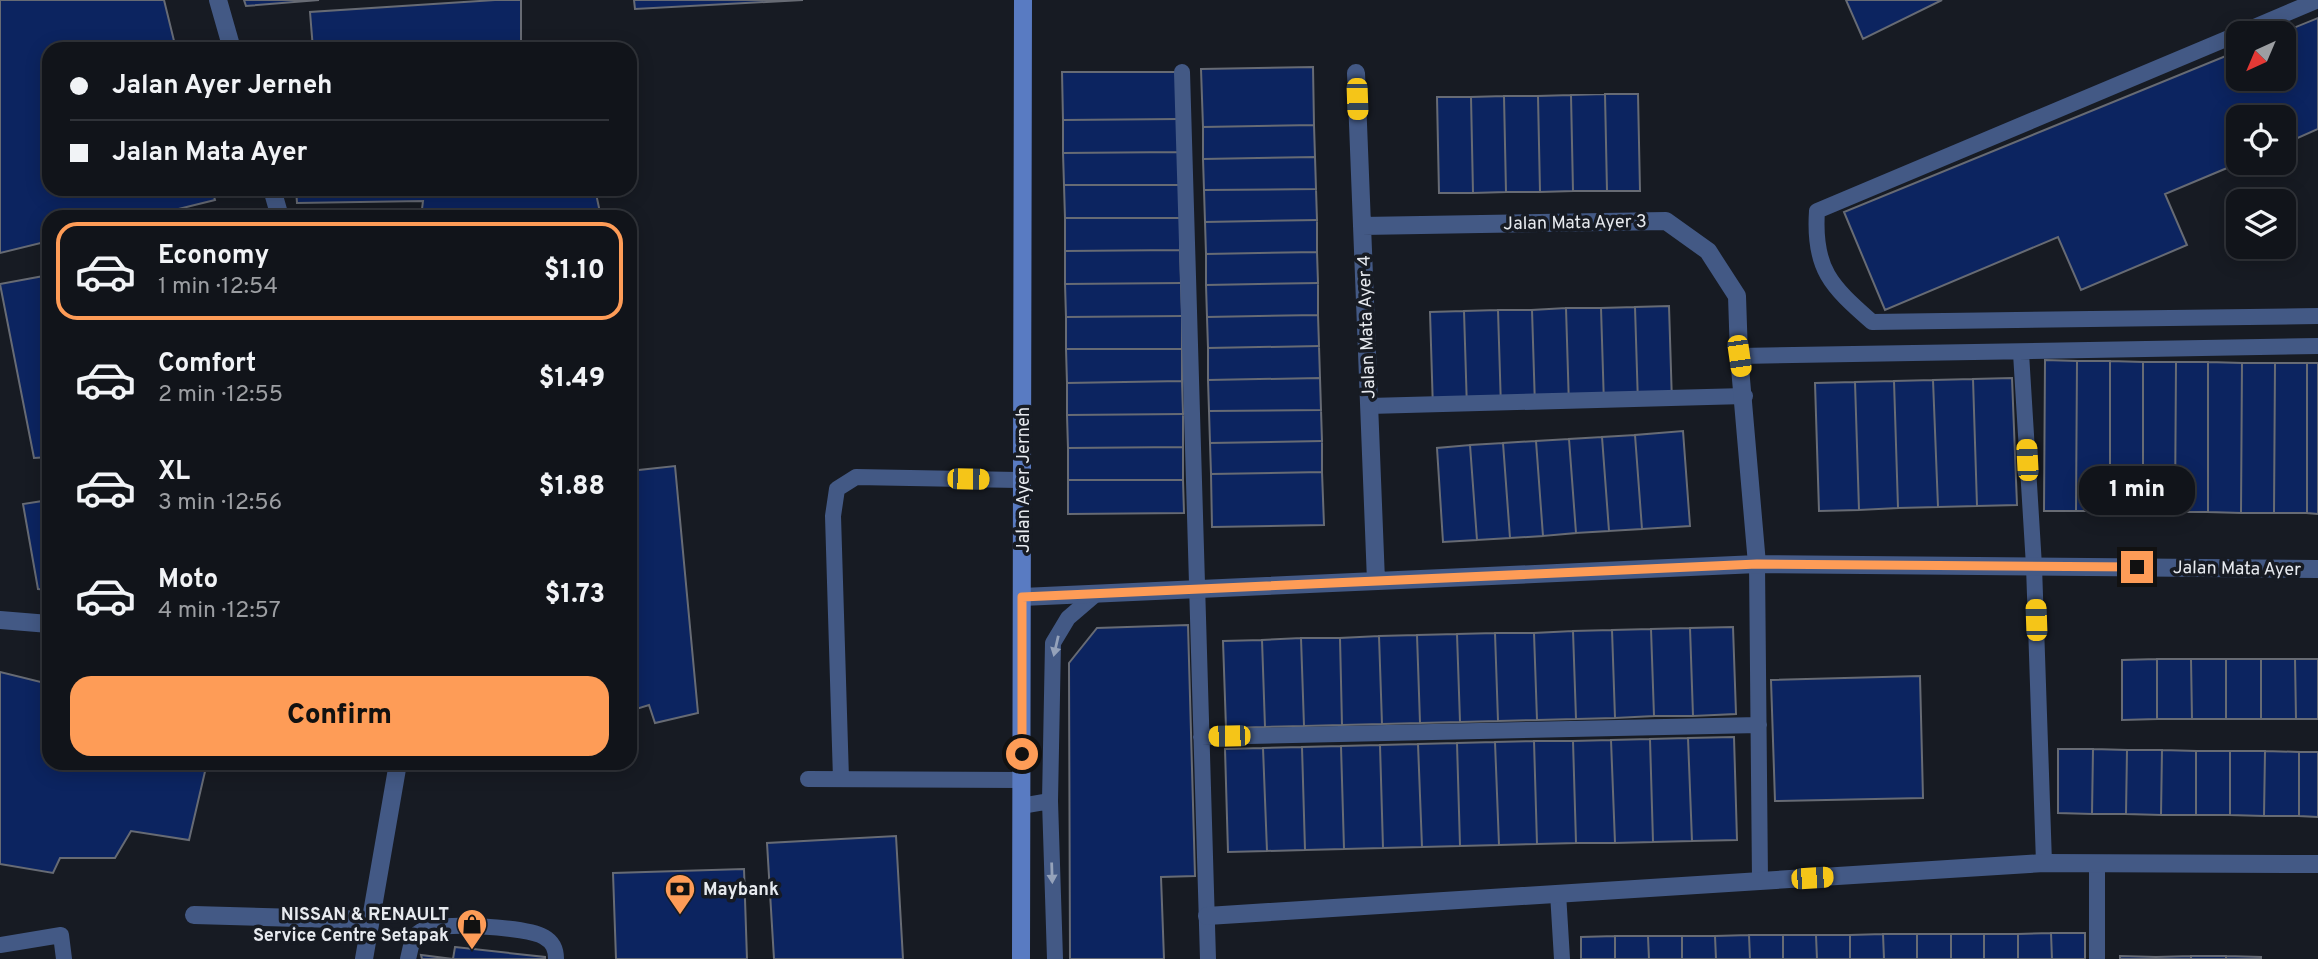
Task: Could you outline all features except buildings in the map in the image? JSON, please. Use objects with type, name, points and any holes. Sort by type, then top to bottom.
[{"type":"main road","name":"Jalan Ayer Jerneh","points":[[1021,959],[1023,0]]},
{"type":"street","points":[[218,0],[230,42]]},
{"type":"street","name":"Jalan Mata Ayer 4","points":[[1356,73],[1377,581]]},
{"type":"street","name":"Jalan Mata Ayer 3","points":[[1362,226],[1666,221],[1708,251],[1737,296],[1739,356],[1745,396],[1757,564]]},
{"type":"street","name":"Jalan Mata Ayer","points":[[1022,597],[1757,564],[2318,569]]},
{"type":"street","points":[[0,620],[42,623]]},
{"type":"street","points":[[364,959],[397,770]]},
{"type":"street","points":[[1208,916],[2044,863],[2318,864]]},
{"type":"street","points":[[194,915],[371,920]]},
{"type":"lane","points":[[2269,21],[2318,0]]},
{"type":"lane","points":[[2226,39],[1817,211],[1815,232],[1825,276],[1840,294],[1872,322],[2318,316]]},
{"type":"lane","points":[[1182,72],[1208,959]]},
{"type":"lane","points":[[1739,356],[2318,346]]},
{"type":"lane","points":[[2021,353],[2034,566],[2044,863]]},
{"type":"lane","points":[[1369,406],[1745,396]]},
{"type":"lane","points":[[841,779],[833,516],[837,489],[856,477],[1024,480]]},
{"type":"lane","points":[[1757,564],[1760,881]]},
{"type":"lane","points":[[1055,959],[1050,802],[1053,643],[1068,618],[1096,594]]},
{"type":"lane","points":[[1201,737],[1759,725]]},
{"type":"lane","points":[[808,779],[1021,780]]},
{"type":"lane","points":[[1021,806],[1050,802]]},
{"type":"lane","points":[[2097,959],[2098,863]]},
{"type":"lane","points":[[1558,893],[1562,959]]},
{"type":"lane","points":[[408,959],[413,937],[424,929],[444,926],[532,931],[547,938],[556,949],[556,959]]},
{"type":"lane","points":[[0,945],[61,935],[64,959]]},
{"type":"place","name":"Maybank","points":[[680,916]]},
{"type":"place","name":"NISSAN & RENAULT Service Centre Setapak","points":[[472,951]]},
{"type":"route","points":[[1022,754],[1022,597],[1757,564],[2137,567]]}]
